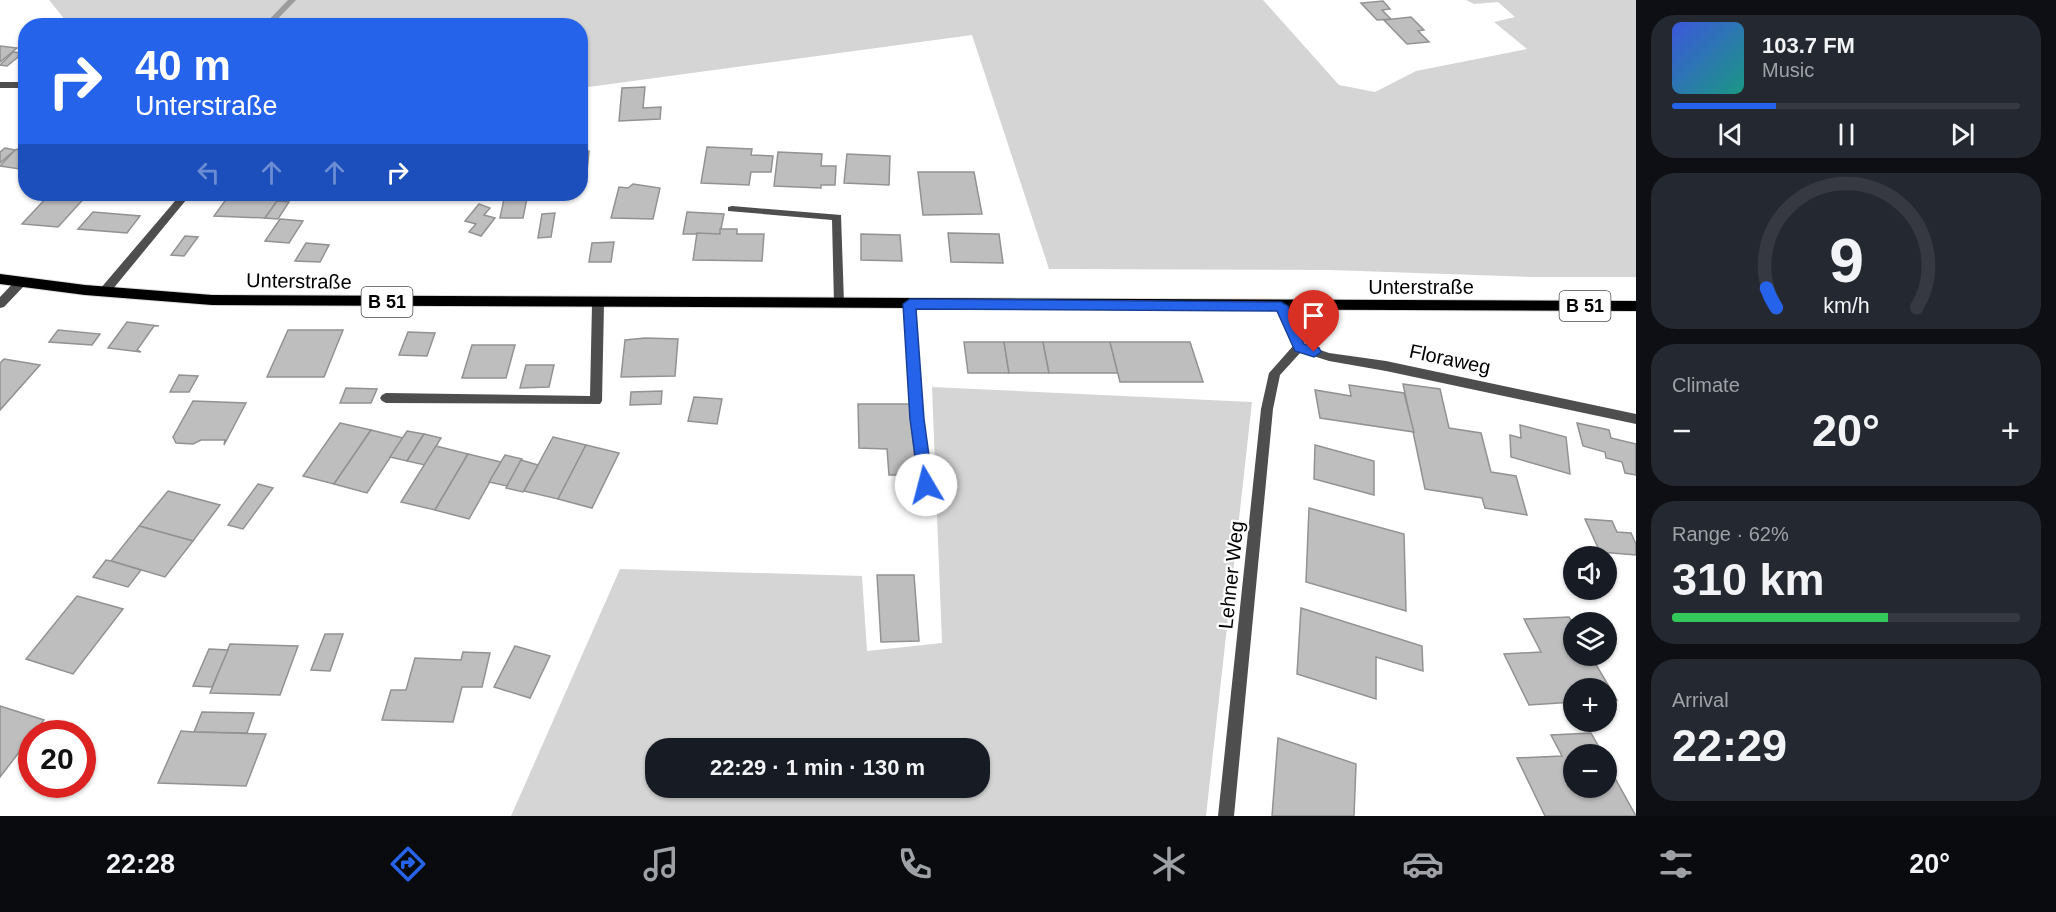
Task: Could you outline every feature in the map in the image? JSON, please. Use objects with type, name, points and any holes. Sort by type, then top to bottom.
[{"type":"main road","name":"Unterstraße","points":[[0,279],[104,292],[212,300],[598,304],[1636,306]]},
{"type":"street","points":[[0,85],[18,85]]},
{"type":"street","points":[[104,292],[180,201]]},
{"type":"street","points":[[732,209],[837,217],[839,303]]},
{"type":"street","points":[[0,304],[21,282]]},
{"type":"street","points":[[386,398],[596,401],[598,304]]},
{"type":"street","points":[[910,304],[917,419],[926,485]]},
{"type":"street","points":[[1281,306],[1299,347]]},
{"type":"street","name":"Floraweg","points":[[1299,347],[1329,357],[1386,366],[1636,419]]},
{"type":"street","name":"Lehner Weg","points":[[1226,816],[1267,409],[1275,372],[1299,347]]},
{"type":"shaded area","points":[[49,0],[1263,0],[1339,85],[1375,92],[1416,71],[1527,49],[1494,22],[1515,17],[1498,2],[1474,4],[1466,0],[1636,0],[1636,277],[1531,277],[1330,270],[1049,269],[972,35],[588,87],[588,18],[64,18]]},
{"type":"shaded area","points":[[932,387],[1252,402],[1206,816],[511,816],[620,569],[862,576],[867,651],[942,643]]},
{"type":"building","points":[[1383,1],[1390,9],[1382,10],[1391,19],[1377,20],[1361,3]]},
{"type":"building","points":[[1411,17],[1424,30],[1418,31],[1429,42],[1407,44],[1384,20]]},
{"type":"building","points":[[0,46],[17,48],[0,62]]},
{"type":"building","points":[[13,52],[18,52],[18,57],[7,66],[0,65]]},
{"type":"building","points":[[645,87],[643,108],[661,107],[660,119],[619,121],[622,88]]},
{"type":"building","points":[[707,147],[752,149],[751,155],[773,156],[771,172],[751,172],[749,185],[701,183]]},
{"type":"building","points":[[5,148],[15,150],[0,163],[0,152]]},
{"type":"building","points":[[18,149],[18,169],[0,166]]},
{"type":"building","points":[[778,152],[822,154],[821,166],[836,166],[835,185],[821,185],[821,188],[774,186]]},
{"type":"building","points":[[847,154],[890,156],[889,185],[844,183]]},
{"type":"building","points":[[918,172],[974,172],[982,214],[923,215]]},
{"type":"building","points":[[633,184],[660,188],[653,219],[611,218],[619,187],[628,188]]},
{"type":"building","points":[[43,201],[82,201],[58,227],[22,224]]},
{"type":"building","points":[[225,201],[277,201],[265,218],[214,216]]},
{"type":"building","points":[[277,201],[289,202],[278,219],[265,218]]},
{"type":"building","points":[[504,201],[526,201],[523,218],[500,218]]},
{"type":"building","points":[[479,204],[490,208],[484,215],[495,218],[481,236],[469,232],[476,224],[465,221]]},
{"type":"building","points":[[93,212],[140,216],[127,233],[78,229]]},
{"type":"building","points":[[687,212],[724,214],[720,234],[683,234]]},
{"type":"building","points":[[555,213],[551,237],[538,238],[542,214]]},
{"type":"building","points":[[280,219],[303,221],[289,243],[265,241]]},
{"type":"building","points":[[720,229],[737,229],[737,234],[764,234],[762,261],[693,260],[697,233],[720,234]]},
{"type":"building","points":[[948,233],[999,234],[1003,263],[951,262]]},
{"type":"building","points":[[861,234],[900,235],[902,261],[861,260]]},
{"type":"building","points":[[185,236],[198,237],[184,256],[171,255]]},
{"type":"building","points":[[614,242],[611,262],[589,262],[592,243]]},
{"type":"building","points":[[306,243],[329,245],[320,262],[295,261]]},
{"type":"building","points":[[127,322],[159,326],[154,326],[137,350],[141,352],[108,348]]},
{"type":"building","points":[[58,330],[100,334],[92,345],[49,342]]},
{"type":"building","points":[[288,330],[343,330],[324,377],[267,377]]},
{"type":"building","points":[[408,332],[435,333],[427,356],[399,355]]},
{"type":"building","points":[[678,339],[675,376],[621,377],[625,340]]},
{"type":"building","points":[[964,342],[1004,342],[1009,373],[968,373]]},
{"type":"building","points":[[1004,342],[1043,342],[1049,373],[1009,373]]},
{"type":"building","points":[[1043,342],[1110,342],[1118,373],[1049,373]]},
{"type":"building","points":[[1110,342],[1190,342],[1203,382],[1120,382]]},
{"type":"building","points":[[472,345],[515,345],[506,378],[462,378]]},
{"type":"building","points":[[4,359],[40,365],[0,410],[0,363]]},
{"type":"building","points":[[526,365],[554,365],[549,387],[520,388]]},
{"type":"building","points":[[179,375],[198,376],[189,392],[170,392]]},
{"type":"building","points":[[1403,384],[1440,389],[1449,428],[1481,433],[1491,472],[1516,476],[1527,515],[1485,508],[1482,498],[1425,489]]},
{"type":"building","points":[[1349,385],[1404,393],[1414,432],[1320,418],[1315,390],[1351,396]]},
{"type":"building","points":[[346,388],[377,389],[371,403],[340,403]]},
{"type":"building","points":[[662,391],[661,404],[630,405],[631,392]]},
{"type":"building","points":[[694,397],[722,399],[717,424],[688,421]]},
{"type":"building","points":[[193,401],[246,403],[224,445],[225,440],[201,440],[193,444],[176,443],[173,437]]},
{"type":"building","points":[[858,404],[910,404],[916,475],[889,475],[887,449],[859,448]]},
{"type":"building","points":[[340,423],[371,430],[334,484],[303,476]]},
{"type":"building","points":[[1577,423],[1609,430],[1611,438],[1636,444],[1636,475],[1625,473],[1622,462],[1606,458],[1605,452],[1583,446]]},
{"type":"building","points":[[1520,425],[1566,437],[1570,474],[1511,457],[1510,435],[1521,438]]},
{"type":"building","points":[[371,430],[403,438],[367,493],[334,484]]},
{"type":"building","points":[[407,431],[424,434],[407,461],[390,457]]},
{"type":"building","points":[[424,434],[441,438],[425,465],[407,461]]},
{"type":"building","points":[[553,437],[586,445],[558,499],[524,491]]},
{"type":"building","points":[[586,445],[619,453],[592,508],[558,499]]},
{"type":"building","points":[[1315,445],[1374,461],[1374,495],[1314,479]]},
{"type":"building","points":[[436,446],[468,454],[435,510],[401,502]]},
{"type":"building","points":[[468,454],[501,462],[469,519],[435,510]]},
{"type":"building","points":[[505,455],[522,459],[507,486],[489,482]]},
{"type":"building","points":[[521,460],[538,465],[523,492],[506,488]]},
{"type":"building","points":[[258,484],[273,488],[243,529],[228,525]]},
{"type":"building","points":[[168,491],[220,505],[193,541],[139,526]]},
{"type":"building","points":[[1309,508],[1404,534],[1406,611],[1306,582]]},
{"type":"building","points":[[1585,519],[1612,521],[1617,532],[1631,533],[1636,544],[1636,555],[1617,553],[1617,546],[1597,546]]},
{"type":"building","points":[[139,526],[193,541],[165,577],[111,561]]},
{"type":"building","points":[[106,560],[141,570],[128,587],[93,577]]},
{"type":"building","points":[[877,575],[914,575],[919,641],[881,642]]},
{"type":"building","points":[[77,596],[123,609],[73,674],[26,659]]},
{"type":"building","points":[[1301,608],[1422,646],[1423,671],[1376,657],[1376,699],[1297,674]]},
{"type":"building","points":[[1563,617],[1563,666],[1597,666],[1604,678],[1563,678],[1563,703],[1529,705],[1504,654],[1541,652],[1524,619]]},
{"type":"building","points":[[325,634],[343,634],[330,671],[311,670]]},
{"type":"building","points":[[230,644],[298,646],[280,695],[210,693]]},
{"type":"building","points":[[515,646],[550,656],[530,698],[494,687]]},
{"type":"building","points":[[209,649],[228,650],[212,687],[193,686]]},
{"type":"building","points":[[463,652],[490,653],[482,687],[462,687],[453,722],[382,720],[391,690],[406,690],[415,658],[461,660]]},
{"type":"building","points":[[0,706],[44,720],[18,720],[18,754],[0,777]]},
{"type":"building","points":[[202,712],[254,713],[247,733],[194,732]]},
{"type":"building","points":[[181,731],[266,734],[246,786],[158,783]]},
{"type":"building","points":[[1591,733],[1597,744],[1563,744],[1563,798],[1617,798],[1617,782],[1636,816],[1545,816],[1517,758],[1562,756],[1551,735]]},
{"type":"building","points":[[1278,738],[1356,764],[1354,816],[1272,816]]},
{"type":"waterway","points":[[274,18],[292,0]]},
{"type":"route","points":[[926,485],[917,419],[910,304],[1281,306],[1299,347],[1314,352]]}]
